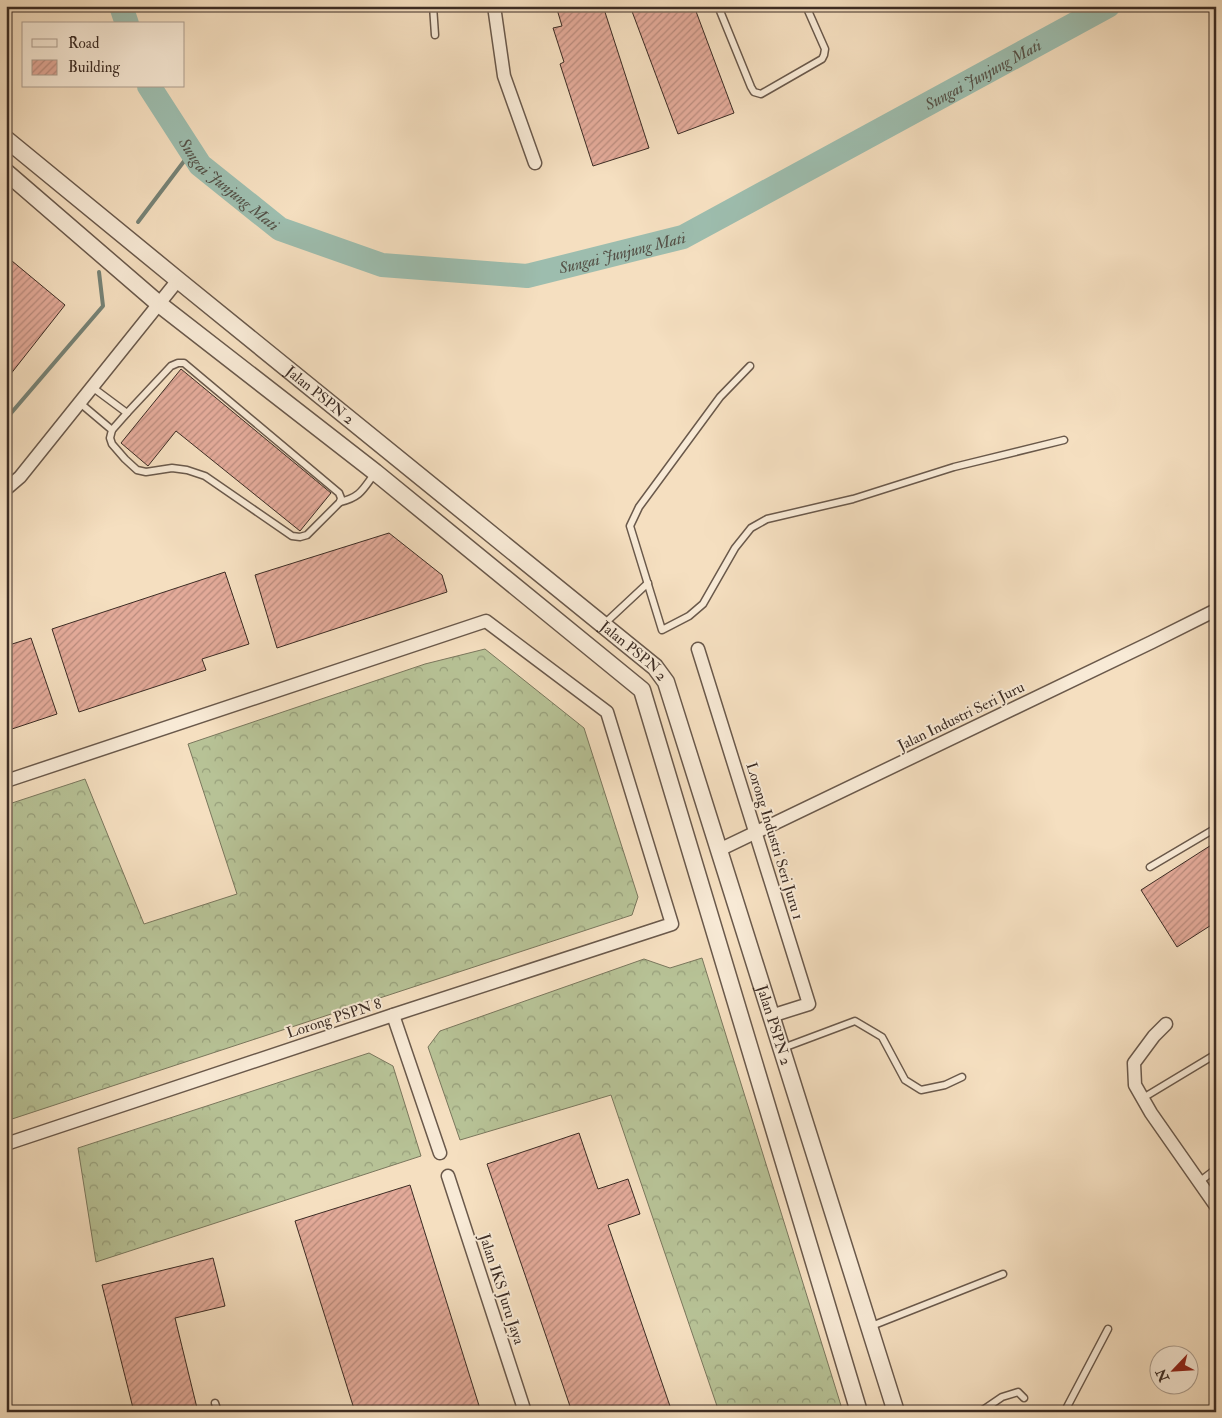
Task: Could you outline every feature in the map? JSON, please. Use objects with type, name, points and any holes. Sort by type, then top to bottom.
[{"type":"street","points":[[494,6],[504,76],[535,163]]},
{"type":"street","name":"Jalan PSPN 2","points":[[6,140],[604,625],[655,667],[666,682],[896,1412]]},
{"type":"street","name":"Jalan PSPN 2","points":[[6,172],[160,304],[375,472],[642,690],[859,1412]]},
{"type":"street","points":[[6,489],[20,477],[178,280]]},
{"type":"street","name":"Jalan Industri Seri Juru","points":[[719,850],[1216,610]]},
{"type":"street","name":"Lorong PSPN 8","points":[[6,781],[486,621],[607,712],[672,924],[6,1144]]},
{"type":"street","name":"Lorong Industri Seri Juru 1","points":[[698,649],[808,1004],[771,1016]]},
{"type":"street","points":[[393,1015],[440,1153]]},
{"type":"street","points":[[1166,1024],[1154,1036],[1134,1063],[1136,1085],[1151,1112],[1216,1206]]},
{"type":"street","name":"Jalan IKS Juru Jaya","points":[[448,1176],[525,1412]]},
{"type":"lane","points":[[433,6],[436,35]]},
{"type":"lane","points":[[718,6],[751,87],[754,92],[761,94],[822,59],[824,56],[825,50],[806,6]]},
{"type":"lane","points":[[340,502],[339,493],[184,363],[171,366],[112,430],[110,438],[112,444],[137,470],[146,472],[172,468],[187,470],[205,476],[292,536],[300,537],[307,535],[340,502],[352,500],[357,496],[375,472]]},
{"type":"lane","points":[[750,366],[720,396],[639,507],[630,526],[662,630],[689,616],[703,604],[735,548],[750,528],[767,519],[853,499],[954,468],[1064,440]]},
{"type":"lane","points":[[92,387],[128,413]]},
{"type":"lane","points":[[80,403],[112,430]]},
{"type":"lane","points":[[604,625],[648,583]]},
{"type":"lane","points":[[1150,867],[1216,828]]},
{"type":"lane","points":[[782,1049],[854,1021],[882,1037],[905,1080],[921,1090],[944,1085],[962,1077]]},
{"type":"lane","points":[[1143,1098],[1216,1054]]},
{"type":"lane","points":[[1199,1182],[1216,1169]]},
{"type":"lane","points":[[868,1327],[1003,1274]]},
{"type":"lane","points":[[1067,1412],[1067,1407],[1108,1330]]},
{"type":"lane","points":[[980,1412],[1002,1397],[1018,1392],[1024,1398]]},
{"type":"lane","points":[[215,1403],[218,1412]]},
{"type":"green space","points":[[485,649],[584,728],[638,897],[632,915],[6,1121],[6,805],[85,779],[144,924],[237,894],[188,744],[425,664]]},
{"type":"green space","points":[[702,958],[843,1412],[719,1412],[611,1095],[460,1140],[428,1047],[440,1031],[644,959],[670,968]]},
{"type":"green space","points":[[369,1053],[393,1066],[421,1156],[96,1262],[78,1148]]},
{"type":"building","points":[[556,6],[603,6],[649,148],[593,166],[560,64],[564,62],[553,28],[562,26]]},
{"type":"building","points":[[630,6],[694,6],[734,113],[678,134]]},
{"type":"building","points":[[6,256],[65,305],[6,380]]},
{"type":"building","points":[[181,369],[331,493],[300,531],[176,431],[148,466],[121,443]]},
{"type":"building","points":[[389,533],[442,575],[447,592],[277,648],[255,575]]},
{"type":"building","points":[[225,572],[249,644],[202,659],[206,670],[79,712],[52,629]]},
{"type":"building","points":[[31,638],[57,714],[6,731],[6,646]]},
{"type":"building","points":[[1216,842],[1216,922],[1177,947],[1141,890]]},
{"type":"building","points":[[579,1133],[598,1189],[628,1179],[640,1214],[608,1225],[672,1412],[572,1412],[487,1164]]},
{"type":"building","points":[[410,1185],[481,1412],[355,1412],[295,1221]]},
{"type":"building","points":[[213,1258],[225,1306],[175,1318],[197,1408],[180,1412],[134,1412],[102,1285]]},
{"type":"waterway","name":"Sungai Junjung Mati","points":[[121,6],[126,22]]},
{"type":"waterway","name":"Sungai Junjung Mati","points":[[150,88],[200,165],[280,229],[382,265],[527,276],[683,237],[1108,6]]},
{"type":"waterway","points":[[138,222],[191,152]]},
{"type":"waterway","points":[[6,419],[103,306],[99,272]]}]
